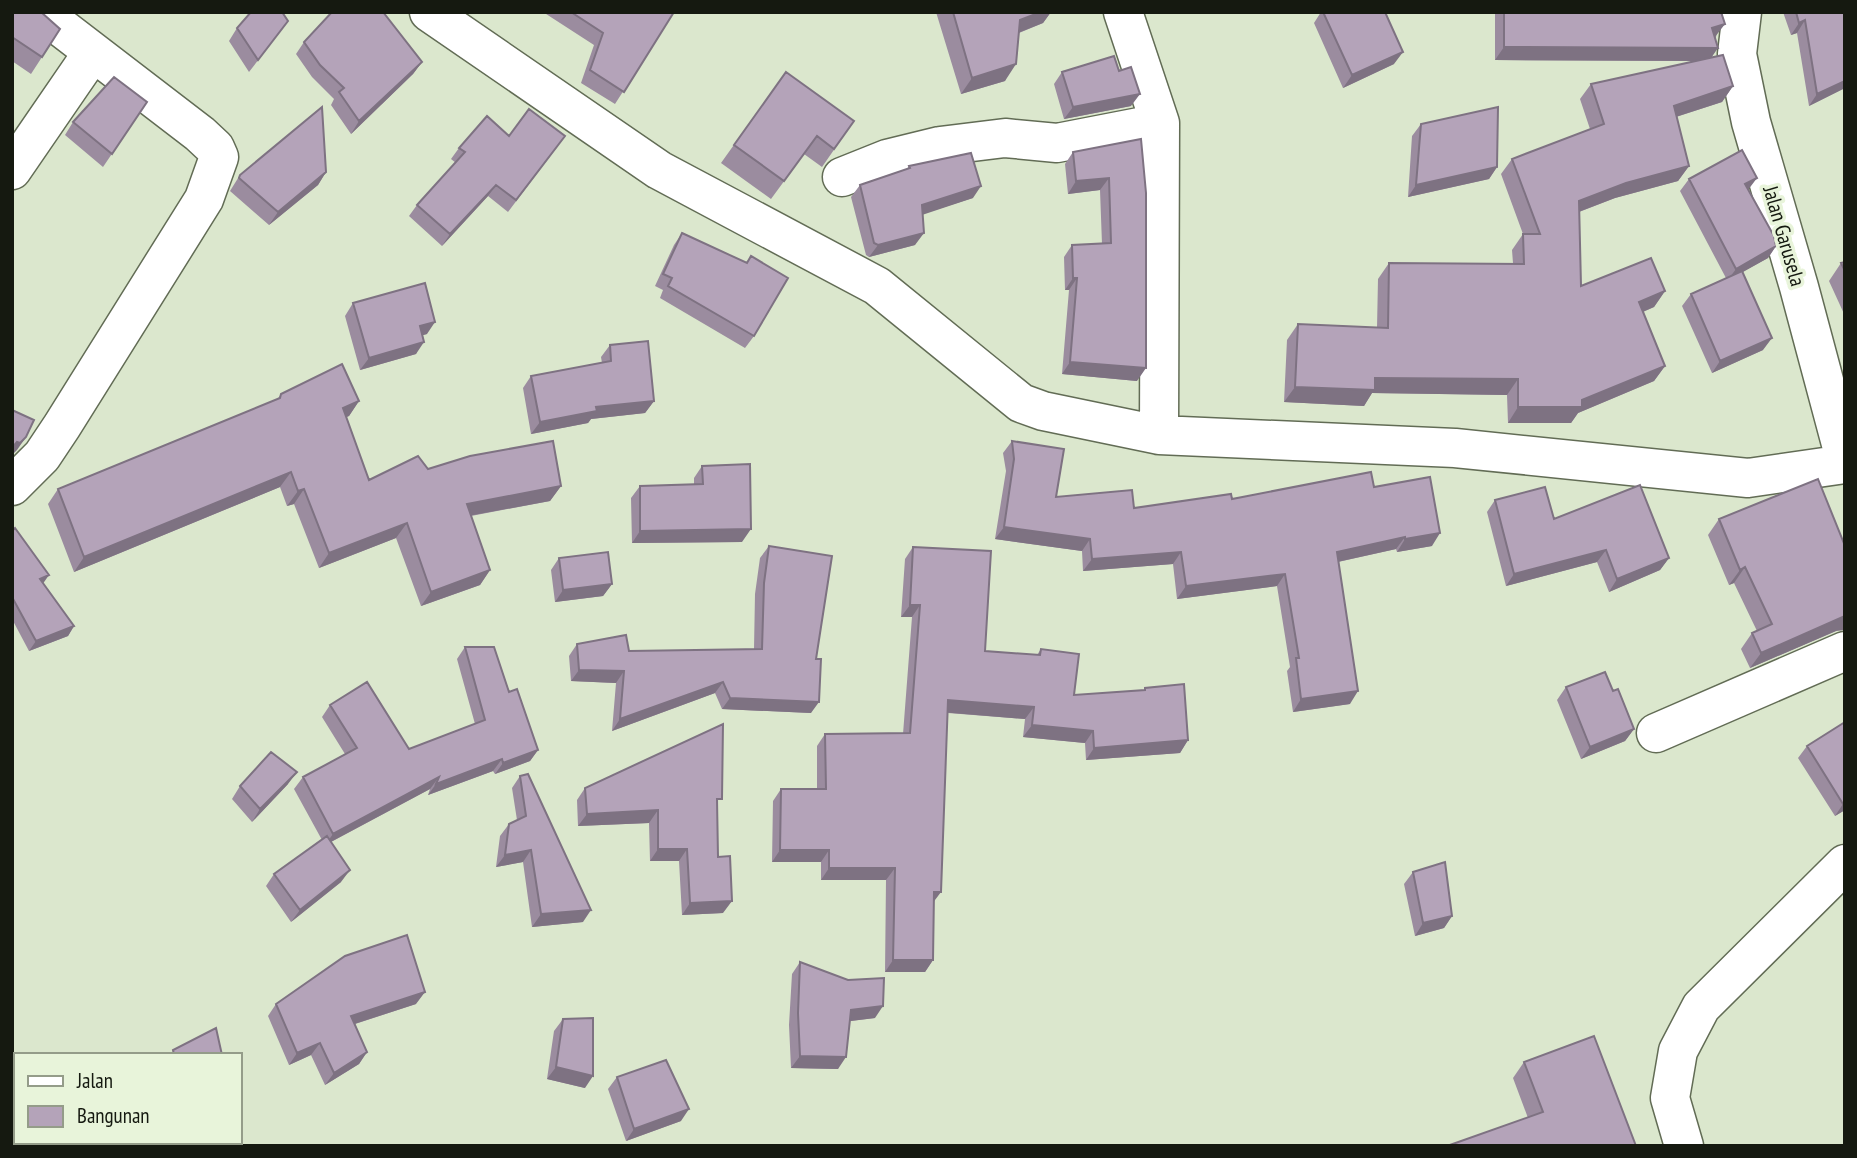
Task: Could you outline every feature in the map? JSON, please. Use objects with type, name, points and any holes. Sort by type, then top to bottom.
[{"type":"street","points":[[12,486],[42,456],[69,415],[204,199],[219,157],[215,148],[200,134],[41,12]]},
{"type":"street","points":[[429,12],[659,170],[877,286],[1021,403],[1043,411],[1159,435],[1455,448],[1748,478],[1845,461]]},
{"type":"street","points":[[1123,12],[1160,123],[1159,435]]},
{"type":"street","name":"Jalan Garusela","points":[[1742,12],[1737,54],[1751,122],[1799,286],[1845,461]]},
{"type":"street","points":[[12,170],[93,52]]},
{"type":"street","points":[[842,177],[887,159],[940,146],[1005,138],[1057,143],[1160,123]]},
{"type":"street","points":[[1656,733],[1845,651]]},
{"type":"street","points":[[1684,1146],[1670,1098],[1678,1051],[1701,1007],[1845,864]]},
{"type":"building","points":[[12,12],[41,12],[60,29],[42,57],[12,37]]},
{"type":"building","points":[[251,12],[282,12],[288,21],[258,60],[237,28]]},
{"type":"building","points":[[332,12],[383,12],[422,62],[359,121],[339,92],[344,88],[320,65],[304,42]]},
{"type":"building","points":[[571,12],[674,12],[624,92],[590,70],[603,33]]},
{"type":"building","points":[[953,12],[1041,12],[1020,20],[1016,64],[972,78]]},
{"type":"building","points":[[1323,12],[1385,12],[1403,52],[1352,75]]},
{"type":"building","points":[[1504,12],[1721,12],[1725,24],[1712,28],[1718,48],[1504,47]]},
{"type":"building","points":[[1796,12],[1845,12],[1845,81],[1817,94],[1805,20],[1799,23]]},
{"type":"building","points":[[1723,55],[1733,86],[1674,106],[1689,166],[1626,183],[1579,201],[1581,286],[1651,258],[1665,291],[1639,302],[1665,366],[1582,400],[1582,407],[1518,407],[1518,379],[1375,378],[1375,390],[1295,387],[1298,324],[1388,328],[1389,263],[1524,264],[1523,234],[1540,234],[1512,159],[1604,124],[1591,84]]},
{"type":"building","points":[[1114,56],[1119,71],[1131,67],[1140,94],[1073,107],[1062,72]]},
{"type":"building","points":[[786,72],[854,121],[834,149],[817,136],[784,181],[734,145]]},
{"type":"building","points":[[114,77],[147,102],[112,154],[73,122]]},
{"type":"building","points":[[322,107],[326,172],[278,212],[239,178],[240,175]]},
{"type":"building","points":[[1498,107],[1497,167],[1416,185],[1421,124]]},
{"type":"building","points":[[529,109],[565,136],[516,200],[496,185],[450,234],[417,205],[465,152],[459,148],[487,116],[509,136]]},
{"type":"building","points":[[1141,139],[1146,193],[1146,368],[1070,362],[1077,278],[1073,278],[1072,245],[1111,243],[1109,178],[1076,181],[1073,152]]},
{"type":"building","points":[[1742,150],[1757,178],[1745,184],[1774,236],[1776,246],[1736,269],[1689,179]]},
{"type":"building","points":[[971,153],[981,186],[922,205],[924,233],[878,245],[874,243],[860,185],[910,168],[909,166]]},
{"type":"building","points":[[682,233],[747,263],[751,256],[788,278],[754,336],[668,286],[672,278],[663,274]]},
{"type":"building","points":[[1742,271],[1772,338],[1720,361],[1691,294]]},
{"type":"building","points":[[425,283],[435,322],[420,326],[424,342],[369,358],[353,303]]},
{"type":"building","points":[[648,341],[654,401],[596,407],[597,411],[540,422],[531,376],[611,361],[610,345]]},
{"type":"building","points":[[342,364],[359,401],[343,408],[369,480],[418,456],[428,469],[470,456],[553,441],[561,486],[467,504],[490,570],[431,592],[407,523],[329,553],[304,489],[298,491],[291,472],[84,557],[58,489],[280,398],[281,394]]},
{"type":"building","points":[[12,410],[34,420],[26,437],[12,448]]},
{"type":"building","points":[[1012,441],[1064,449],[1056,497],[1132,490],[1134,508],[1231,494],[1232,499],[1371,472],[1374,487],[1430,477],[1440,533],[1405,537],[1337,552],[1358,691],[1301,699],[1296,658],[1299,658],[1285,574],[1186,586],[1181,552],[1092,559],[1090,539],[1004,527],[1014,459]]},
{"type":"building","points":[[750,464],[751,529],[640,531],[640,486],[703,484],[702,466]]},
{"type":"building","points":[[1818,479],[1845,546],[1845,616],[1761,653],[1752,633],[1772,624],[1745,567],[1740,570],[1719,519]]},
{"type":"building","points":[[1640,485],[1669,558],[1617,579],[1606,550],[1514,574],[1495,500],[1545,487],[1554,519]]},
{"type":"building","points":[[15,528],[49,575],[40,579],[74,626],[36,641],[12,597],[12,531]]},
{"type":"building","points":[[769,546],[832,556],[816,659],[821,659],[819,702],[730,698],[723,682],[620,719],[624,671],[579,670],[577,644],[626,635],[629,651],[762,649],[764,583]]},
{"type":"building","points":[[913,547],[991,551],[985,651],[1040,655],[1041,649],[1079,654],[1074,695],[1184,684],[1188,740],[1094,748],[1093,731],[1032,725],[1034,707],[948,700],[941,892],[934,892],[933,960],[893,960],[895,868],[829,868],[829,850],[780,850],[781,789],[826,789],[825,734],[910,733],[920,605],[910,605]]},
{"type":"building","points":[[608,552],[612,584],[563,590],[559,558]]},
{"type":"building","points":[[465,647],[494,647],[509,692],[517,689],[538,750],[503,763],[502,759],[436,784],[439,777],[333,834],[303,777],[357,748],[330,705],[367,682],[409,749],[485,720]]},
{"type":"building","points":[[1605,672],[1613,691],[1618,689],[1634,729],[1590,747],[1566,687]]},
{"type":"building","points":[[1845,722],[1845,803],[1843,804],[1807,746]]},
{"type":"building","points":[[723,724],[722,799],[717,799],[718,857],[730,856],[732,901],[690,903],[687,849],[658,849],[658,810],[587,814],[585,788]]},
{"type":"building","points":[[271,752],[297,772],[260,809],[240,786]]},
{"type":"building","points":[[528,774],[591,910],[541,914],[531,850],[505,855],[509,824],[526,816],[520,776]]},
{"type":"building","points":[[327,836],[350,870],[300,910],[274,874]]},
{"type":"building","points":[[1445,862],[1452,916],[1423,923],[1413,872]]},
{"type":"building","points":[[407,935],[425,992],[351,1016],[367,1052],[334,1073],[320,1043],[297,1053],[276,1004],[345,956]]},
{"type":"building","points":[[800,962],[848,980],[884,978],[883,1006],[851,1010],[846,1057],[800,1056]]},
{"type":"building","points":[[593,1018],[593,1076],[556,1067],[563,1019]]},
{"type":"building","points":[[216,1028],[222,1053],[174,1053],[173,1050]]},
{"type":"building","points":[[1594,1036],[1636,1146],[1447,1146],[1543,1112],[1524,1062]]},
{"type":"building","points":[[666,1060],[689,1109],[634,1129],[617,1077]]}]
